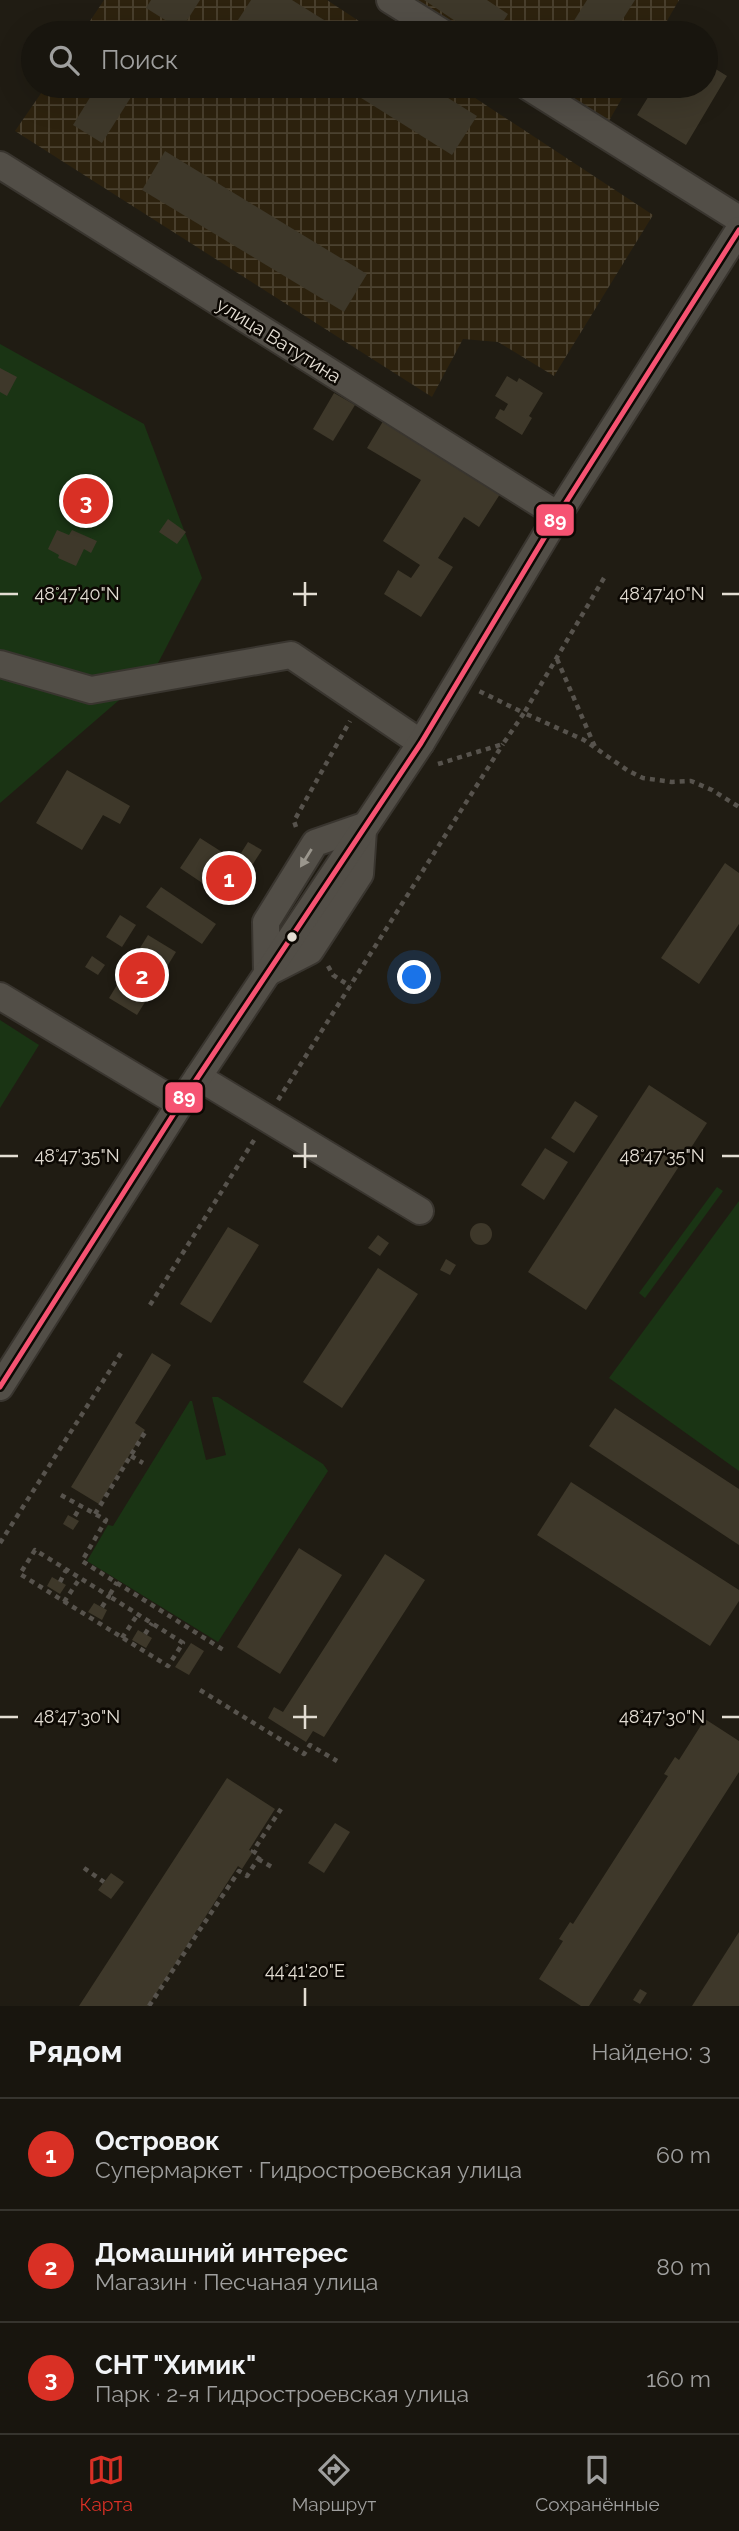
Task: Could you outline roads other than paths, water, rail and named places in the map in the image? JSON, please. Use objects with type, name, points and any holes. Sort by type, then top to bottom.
[{"type":"street","points":[[390,0],[424,21]]},
{"type":"street","points":[[546,98],[739,219]]},
{"type":"street","name":"улица Ватутина","points":[[0,164],[558,514]]},
{"type":"street","points":[[0,1387],[180,1104],[267,973],[310,951],[360,874],[364,826],[421,743],[558,514],[739,230]]},
{"type":"street","points":[[0,664],[92,690],[291,655],[421,743]]},
{"type":"street","points":[[267,973],[266,922],[315,843],[364,826]]},
{"type":"street","points":[[0,996],[180,1104]]},
{"type":"street","points":[[198,1077],[419,1211]]},
{"type":"place","name":"СНТ \"Химик\"","points":[[86,501]]},
{"type":"place","name":"Островок","points":[[229,878]]},
{"type":"place","name":"Домашний интерес","points":[[142,975]]}]
